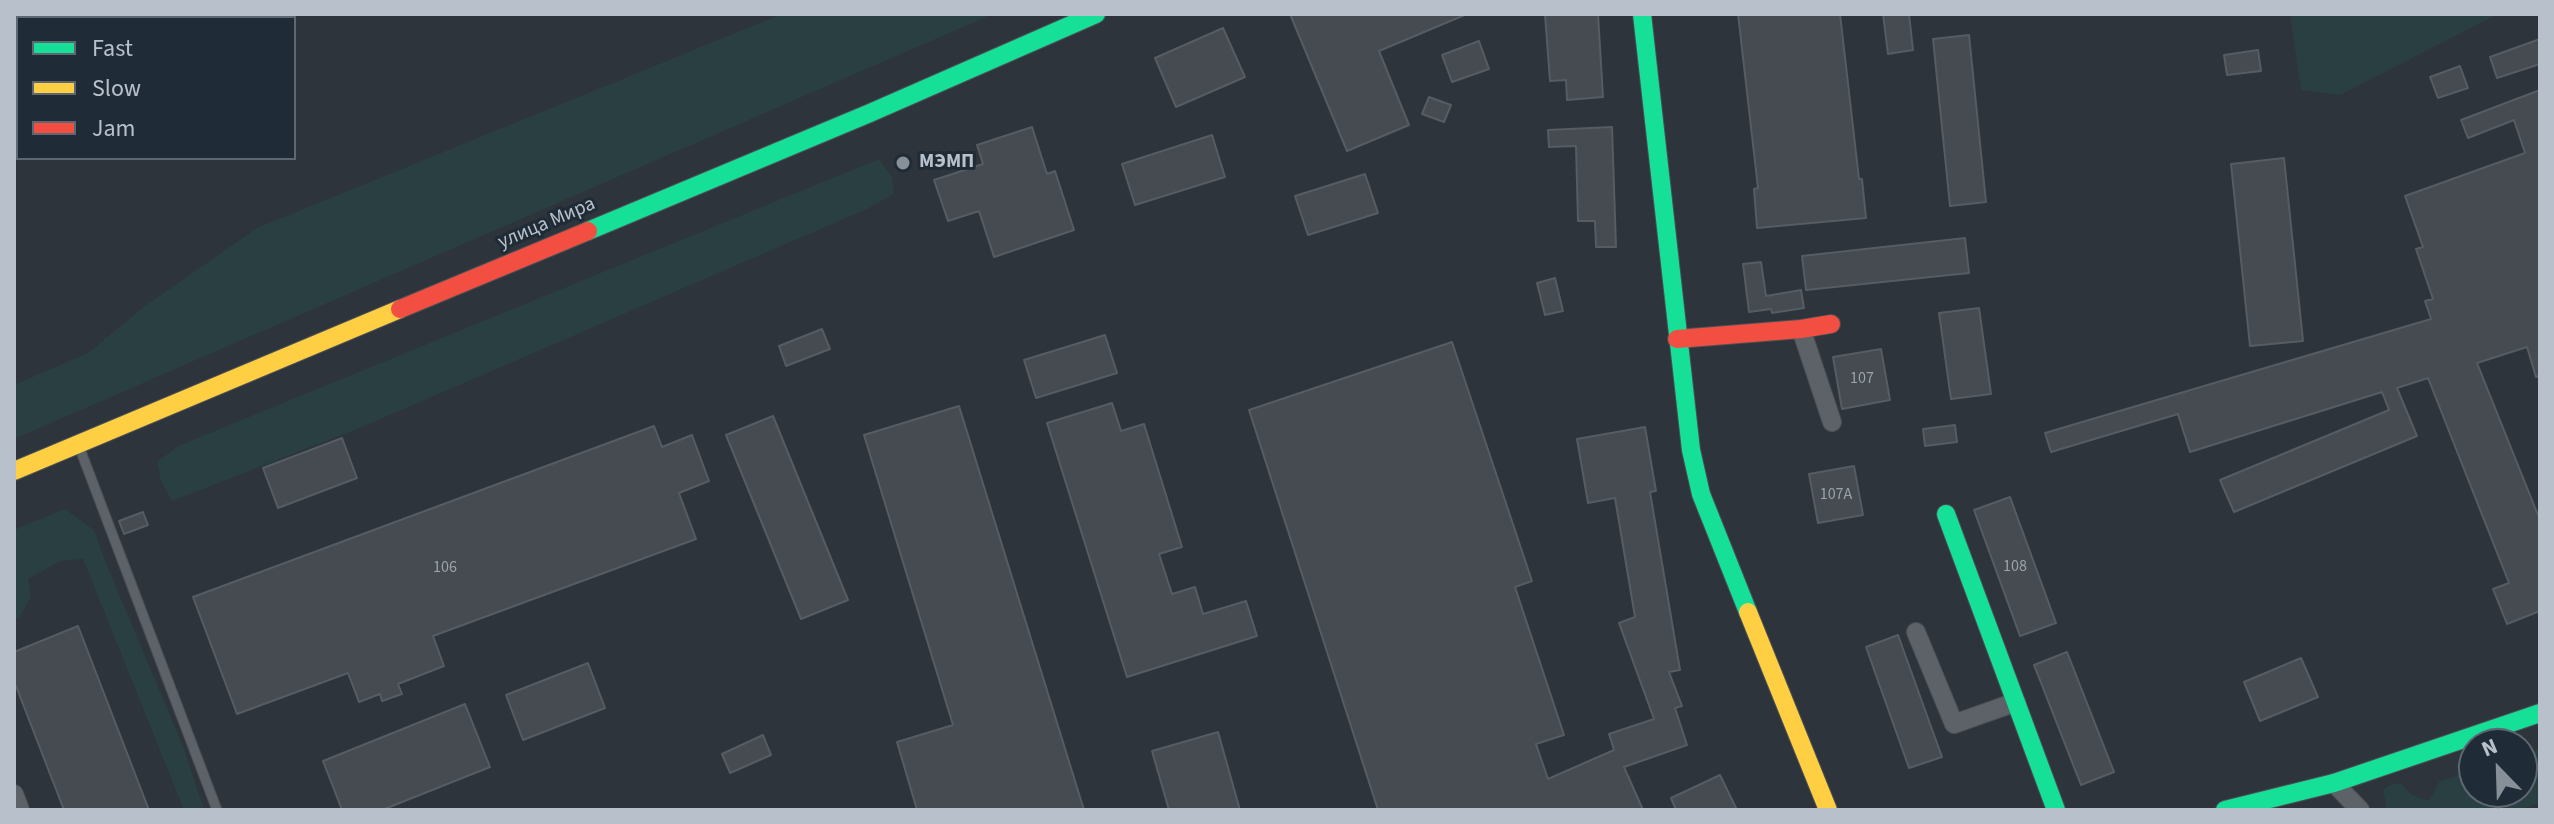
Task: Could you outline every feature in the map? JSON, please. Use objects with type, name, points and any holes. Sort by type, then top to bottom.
[{"type":"street","name":"улица Мира","points":[[14,471],[870,113],[1096,14]]},
{"type":"street","points":[[1642,14],[1685,417],[1701,494],[1828,810]]},
{"type":"street","points":[[1677,339],[1831,324]]},
{"type":"street","points":[[1801,329],[1832,422]]},
{"type":"street","points":[[1946,514],[2056,810]]},
{"type":"street","points":[[1916,632],[1954,724],[2016,702]]},
{"type":"street","points":[[2225,810],[2334,783],[2540,713]]},
{"type":"street","points":[[2334,783],[2360,810]]},
{"type":"street","points":[[14,794],[20,810]]},
{"type":"lane","points":[[79,446],[217,810]]},
{"type":"green space","points":[[782,14],[993,14],[14,439],[14,385],[88,353],[145,306],[257,228]]},
{"type":"green space","points":[[2290,14],[2498,14],[2340,95],[2301,90]]},
{"type":"green space","points":[[879,159],[892,177],[894,194],[869,208],[362,427],[172,501],[161,481],[157,462],[178,446]]},
{"type":"green space","points":[[65,509],[94,530],[184,749],[204,810],[184,810],[83,559],[60,561],[28,579],[31,597],[19,618],[14,620],[14,530]]},
{"type":"green space","points":[[2540,749],[2538,804],[2538,750]]},
{"type":"green space","points":[[2458,775],[2458,808],[2525,808],[2387,810],[2383,790],[2390,785],[2401,783],[2412,795],[2429,801],[2439,782]]},
{"type":"building","points":[[1290,14],[1467,14],[1379,51],[1409,125],[1347,151]]},
{"type":"building","points":[[1545,14],[1598,14],[1603,97],[1567,100],[1566,80],[1550,81]]},
{"type":"building","points":[[1738,14],[1840,14],[1866,218],[1757,228],[1754,189],[1758,188]]},
{"type":"building","points":[[1883,14],[1909,14],[1913,50],[1888,54]]},
{"type":"building","points":[[1223,28],[1245,77],[1176,107],[1155,58]]},
{"type":"building","points":[[1969,35],[1986,202],[1950,206],[1933,39]]},
{"type":"building","points":[[2540,39],[2540,64],[2497,78],[2490,57]]},
{"type":"building","points":[[1479,41],[1489,69],[1452,82],[1442,55]]},
{"type":"building","points":[[2258,50],[2261,71],[2227,75],[2224,55]]},
{"type":"building","points":[[2460,66],[2468,88],[2438,98],[2430,77]]},
{"type":"building","points":[[2540,90],[2540,376],[2536,377],[2527,347],[2477,363],[2540,520],[2540,611],[2507,624],[2493,589],[2509,583],[2428,378],[2397,388],[2417,436],[2234,512],[2220,480],[2389,410],[2382,392],[2190,452],[2178,414],[2051,452],[2045,433],[2431,319],[2425,301],[2433,299],[2416,249],[2423,247],[2405,196],[2525,153],[2514,120],[2468,138],[2461,120]]},
{"type":"building","points":[[1429,97],[1451,105],[1444,122],[1422,114]]},
{"type":"building","points":[[1032,127],[1047,174],[1055,171],[1074,230],[994,257],[979,211],[948,221],[934,180],[983,164],[977,145]]},
{"type":"building","points":[[1612,127],[1616,247],[1596,247],[1595,221],[1578,221],[1576,146],[1549,147],[1548,130]]},
{"type":"building","points":[[1212,135],[1225,177],[1135,205],[1122,164]]},
{"type":"building","points":[[2284,158],[2303,341],[2250,346],[2231,164]]},
{"type":"building","points":[[1365,174],[1378,213],[1308,235],[1295,196]]},
{"type":"building","points":[[1965,238],[1969,273],[1806,290],[1802,256]]},
{"type":"building","points":[[1761,262],[1766,296],[1801,290],[1804,308],[1772,313],[1771,309],[1749,312],[1743,264]]},
{"type":"building","points":[[1555,278],[1563,311],[1545,315],[1537,283]]},
{"type":"building","points":[[1979,308],[1991,394],[1951,399],[1939,313]]},
{"type":"building","points":[[822,329],[830,349],[786,366],[779,346]]},
{"type":"building","points":[[1105,335],[1117,373],[1036,398],[1024,360]]},
{"type":"building","points":[[1452,342],[1532,581],[1515,587],[1564,735],[1536,744],[1548,779],[1614,750],[1609,734],[1654,719],[1619,623],[1635,617],[1615,498],[1588,503],[1577,439],[1645,427],[1656,491],[1650,492],[1680,670],[1669,672],[1682,706],[1675,708],[1687,745],[1624,767],[1643,810],[1378,810],[1249,410]]},
{"type":"building","points":[[1881,349],[1890,400],[1842,409],[1833,357]]},
{"type":"building","points":[[1112,403],[1121,431],[1144,424],[1182,547],[1159,554],[1172,594],[1195,587],[1203,614],[1246,601],[1257,636],[1127,677],[1047,423]]},
{"type":"building","points":[[959,406],[1084,810],[917,810],[897,742],[953,725],[864,435]]},
{"type":"building","points":[[773,416],[848,600],[801,619],[726,435]]},
{"type":"building","points":[[1955,425],[1957,442],[1925,446],[1923,429]]},
{"type":"building","points":[[654,426],[662,447],[692,435],[709,481],[679,493],[696,539],[433,636],[444,666],[398,684],[402,694],[382,701],[380,694],[359,702],[348,673],[237,714],[193,597]]},
{"type":"building","points":[[342,438],[357,478],[278,508],[263,468]]},
{"type":"building","points":[[1854,466],[1863,515],[1818,523],[1809,474]]},
{"type":"building","points":[[2010,497],[2056,623],[2020,636],[1974,510]]},
{"type":"building","points":[[143,512],[148,525],[124,534],[119,521]]},
{"type":"building","points":[[78,626],[149,810],[64,810],[14,681],[14,652]]},
{"type":"building","points":[[1898,635],[1942,757],[1909,768],[1866,647]]},
{"type":"building","points":[[2067,652],[2114,772],[2081,785],[2034,665]]},
{"type":"building","points":[[2301,658],[2318,697],[2260,721],[2244,682]]},
{"type":"building","points":[[588,663],[605,708],[523,740],[506,695]]},
{"type":"building","points":[[465,704],[490,767],[382,810],[342,810],[323,761]]},
{"type":"building","points":[[1218,732],[1240,810],[1169,810],[1152,751]]},
{"type":"building","points":[[763,735],[771,755],[730,773],[722,754]]},
{"type":"building","points":[[1720,775],[1737,810],[1676,810],[1671,798]]},
{"type":"traffic: fast","points":[[588,231],[1096,14]]},
{"type":"traffic: fast","points":[[1642,14],[1691,450],[1701,494],[1748,612]]},
{"type":"traffic: fast","points":[[1946,514],[2056,810]]},
{"type":"traffic: fast","points":[[2225,810],[2334,783],[2540,713]]},
{"type":"traffic: slow","points":[[14,471],[400,309]]},
{"type":"traffic: slow","points":[[1748,612],[1828,810]]},
{"type":"traffic: jam","points":[[400,309],[588,231]]},
{"type":"traffic: jam","points":[[1677,339],[1831,324]]},
{"type":"place","name":"МЭМП","points":[[903,163]]}]
